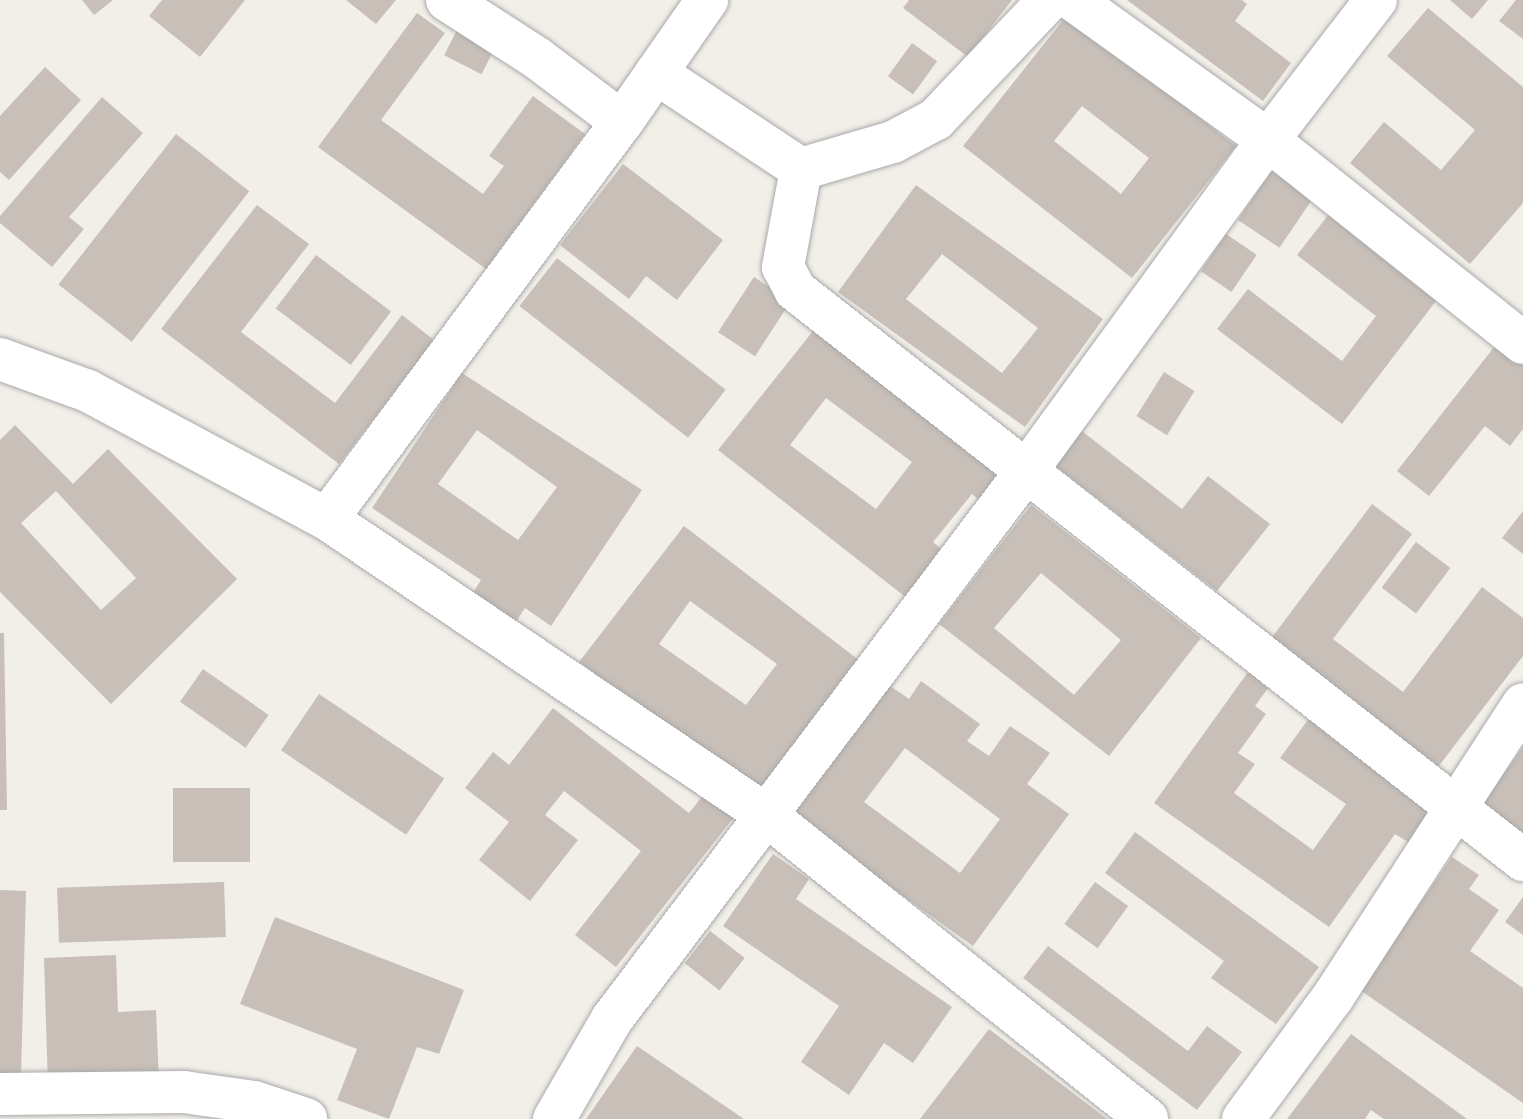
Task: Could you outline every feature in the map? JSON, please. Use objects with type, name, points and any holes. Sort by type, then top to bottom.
[{"type":"street","points":[[447,0],[537,58],[622,122]]},
{"type":"street","points":[[327,519],[622,122],[707,0]]},
{"type":"street","points":[[656,73],[801,169],[893,142],[936,119],[1049,0]]},
{"type":"street","points":[[1073,0],[1268,140],[1523,343]]},
{"type":"street","points":[[554,1119],[612,1019],[1028,469],[1268,140],[1376,0]]},
{"type":"street","points":[[801,169],[783,267],[795,290],[1028,469],[1209,617],[1523,860]]},
{"type":"street","points":[[0,359],[88,391],[327,519],[765,814],[1147,1119]]},
{"type":"street","points":[[1243,1119],[1333,997],[1459,808],[1523,704]]},
{"type":"street","points":[[0,1094],[184,1092],[254,1102],[306,1119]]},
{"type":"building","points":[[82,0],[113,0],[94,15]]},
{"type":"building","points":[[162,0],[245,0],[200,57],[149,16]]},
{"type":"building","points":[[346,0],[396,0],[376,24]]},
{"type":"building","points":[[909,0],[1012,0],[968,57],[903,8]]},
{"type":"building","points":[[1127,0],[1242,0],[1247,4],[1235,21],[1291,63],[1263,101]]},
{"type":"building","points":[[1450,0],[1488,0],[1472,19]]},
{"type":"building","points":[[1516,0],[1523,0],[1523,39],[1499,21]]},
{"type":"building","points":[[1428,8],[1523,87],[1523,203],[1470,264],[1350,163],[1384,122],[1441,170],[1475,130],[1387,56]]},
{"type":"building","points":[[417,13],[445,33],[381,120],[483,194],[504,166],[489,156],[533,96],[585,134],[486,269],[318,147]]},
{"type":"building","points":[[1067,15],[1236,146],[1132,278],[963,146]],"holes":[[[1082,106],[1149,158],[1121,194],[1054,141]]]},
{"type":"building","points":[[460,24],[497,43],[482,74],[444,55]]},
{"type":"building","points":[[912,43],[937,61],[913,94],[888,76]]},
{"type":"building","points":[[45,67],[81,100],[9,180],[0,172],[0,116]]},
{"type":"building","points":[[102,97],[143,133],[69,217],[84,229],[52,267],[0,223],[0,216]]},
{"type":"building","points":[[176,134],[249,191],[132,342],[58,285]]},
{"type":"building","points":[[623,164],[723,240],[677,300],[646,276],[629,299],[560,245]]},
{"type":"building","points":[[1271,171],[1312,199],[1279,248],[1238,220]]},
{"type":"building","points":[[916,185],[1103,319],[1025,427],[838,292]],"holes":[[[942,254],[1038,328],[1002,373],[906,299]]]},
{"type":"building","points":[[257,205],[309,244],[241,332],[335,403],[402,315],[434,340],[339,464],[161,329]]},
{"type":"building","points":[[1329,214],[1439,297],[1342,424],[1217,329],[1248,289],[1342,361],[1376,316],[1297,255]]},
{"type":"building","points":[[1226,234],[1257,255],[1232,292],[1201,271]]},
{"type":"building","points":[[316,255],[391,312],[351,365],[276,309]]},
{"type":"building","points":[[557,258],[726,390],[688,438],[519,306]]},
{"type":"building","points":[[754,277],[791,301],[755,356],[718,332]]},
{"type":"building","points":[[817,326],[1006,474],[984,504],[972,494],[933,542],[945,552],[908,599],[718,450]],"holes":[[[826,398],[912,462],[876,509],[790,445]]]},
{"type":"building","points":[[1498,342],[1523,362],[1523,429],[1510,446],[1485,426],[1429,496],[1397,471]]},
{"type":"building","points":[[1164,372],[1195,391],[1167,435],[1136,416]]},
{"type":"building","points":[[462,373],[642,490],[551,626],[525,608],[512,628],[469,599],[481,580],[372,508]],"holes":[[[477,430],[557,487],[518,540],[438,484]]]},
{"type":"building","points":[[1069,421],[1182,509],[1208,476],[1270,524],[1217,591],[1041,455]]},
{"type":"building","points":[[15,425],[73,484],[108,449],[237,579],[111,704],[0,592],[0,440]],"holes":[[[56,491],[136,578],[101,610],[21,523]]]},
{"type":"building","points":[[1372,504],[1412,534],[1333,639],[1403,692],[1482,587],[1523,618],[1523,656],[1438,767],[1270,640]]},
{"type":"building","points":[[1031,505],[1201,638],[1109,756],[939,624]],"holes":[[[1041,573],[1121,640],[1074,695],[994,628]]]},
{"type":"building","points":[[1523,511],[1523,554],[1502,538]]},
{"type":"building","points":[[684,526],[860,661],[754,797],[579,662]],"holes":[[[690,601],[777,664],[746,705],[659,644]]]},
{"type":"building","points":[[1416,542],[1450,568],[1416,613],[1382,588]]},
{"type":"building","points":[[0,633],[4,633],[7,810],[0,810]]},
{"type":"building","points":[[203,669],[269,715],[246,748],[180,702]]},
{"type":"building","points":[[1248,672],[1268,688],[1255,706],[1266,714],[1238,753],[1255,764],[1234,793],[1313,850],[1346,804],[1280,758],[1310,717],[1433,805],[1408,842],[1395,834],[1329,927],[1154,803]]},
{"type":"building","points":[[921,681],[980,724],[967,741],[989,756],[1010,726],[1050,753],[1027,784],[1069,814],[973,946],[790,815],[886,683],[909,699]],"holes":[[[905,748],[1000,819],[960,873],[864,802]]]},
{"type":"building","points":[[319,694],[444,778],[406,835],[281,750]]},
{"type":"building","points":[[553,708],[689,813],[708,789],[738,812],[616,967],[575,935],[641,851],[564,791],[545,815],[578,840],[530,901],[479,860],[509,822],[465,788],[493,752],[509,765]]},
{"type":"building","points":[[1523,747],[1523,833],[1482,804]]},
{"type":"building","points":[[173,788],[250,788],[250,862],[173,862]]},
{"type":"building","points":[[1135,832],[1319,967],[1276,1024],[1211,978],[1224,961],[1105,873]]},
{"type":"building","points":[[773,854],[809,879],[796,899],[952,1007],[913,1063],[884,1043],[849,1095],[801,1062],[839,1006],[723,926]]},
{"type":"building","points":[[1452,857],[1479,875],[1469,889],[1499,910],[1470,951],[1523,988],[1523,1103],[1360,990]]},
{"type":"building","points":[[224,882],[226,937],[59,943],[57,888]]},
{"type":"building","points":[[1095,882],[1128,906],[1098,948],[1064,924]]},
{"type":"building","points":[[0,890],[26,891],[21,1076],[0,1076]]},
{"type":"building","points":[[1523,897],[1523,935],[1505,922]]},
{"type":"building","points":[[275,917],[464,990],[439,1054],[417,1047],[389,1119],[337,1100],[357,1049],[240,1004]]},
{"type":"building","points":[[710,931],[745,958],[719,990],[685,963]]},
{"type":"building","points":[[1048,946],[1188,1051],[1207,1026],[1242,1052],[1197,1110],[1023,978]]},
{"type":"building","points":[[116,955],[118,1012],[156,1010],[159,1082],[48,1086],[44,958]]},
{"type":"building","points":[[989,1029],[1107,1119],[920,1119]]},
{"type":"building","points":[[1351,1034],[1467,1119],[1384,1119],[1371,1110],[1365,1119],[1287,1119]]},
{"type":"building","points":[[637,1046],[744,1119],[586,1119]]}]
